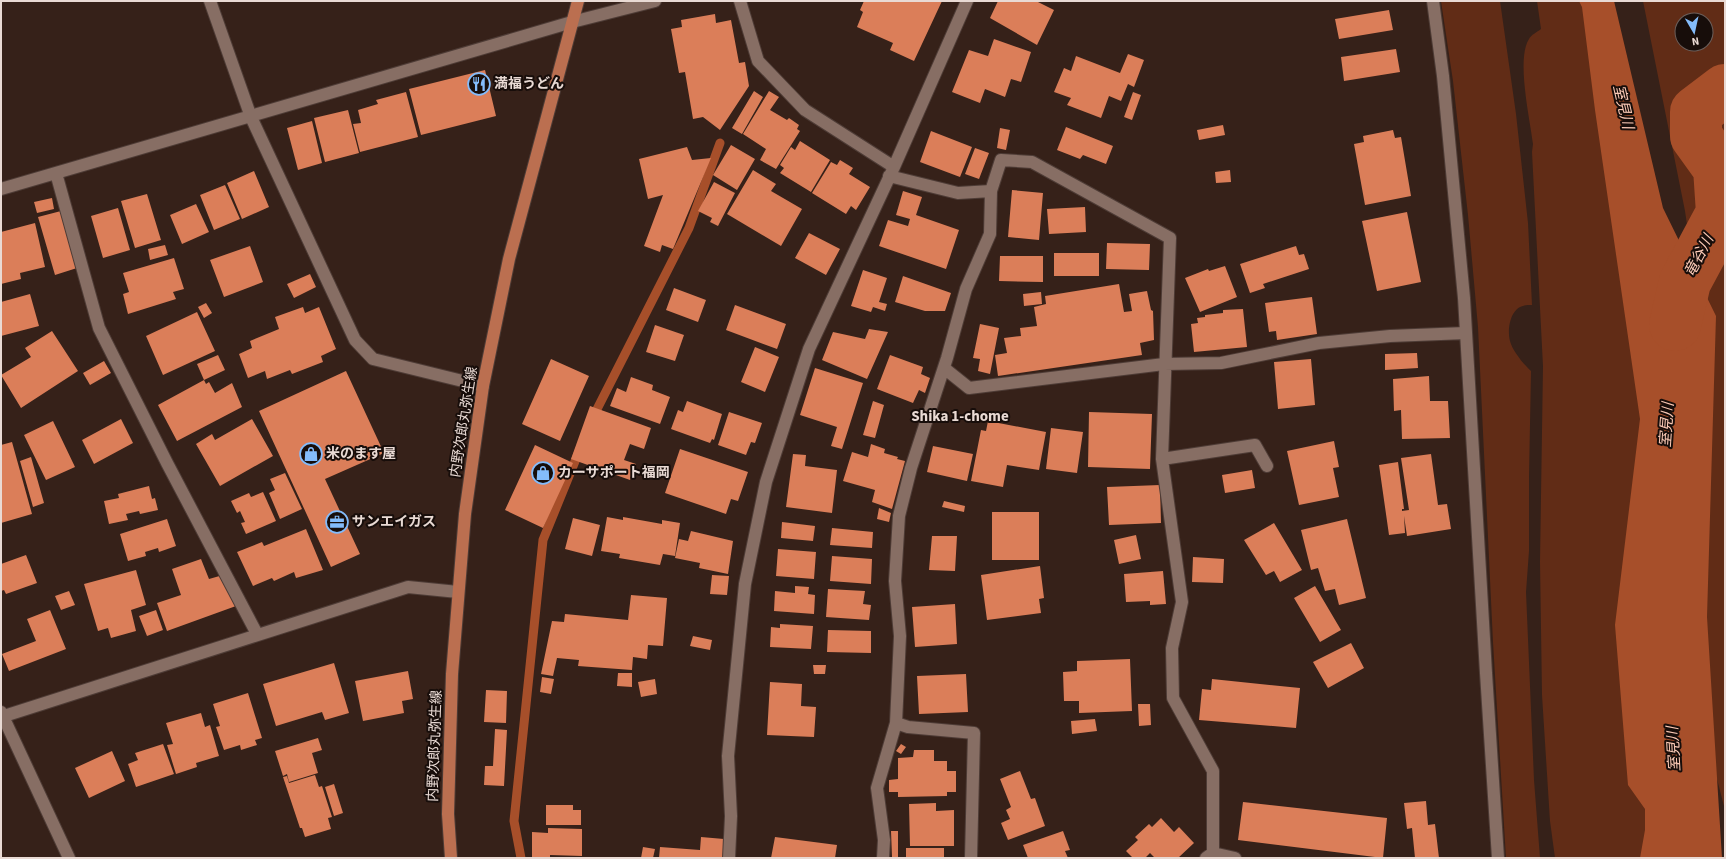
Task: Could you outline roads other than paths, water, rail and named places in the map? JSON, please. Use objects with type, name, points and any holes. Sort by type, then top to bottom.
[{"type":"main road","name":"内野次郎丸弥生線","points":[[451,858],[448,799],[452,674],[465,514],[483,386],[509,259],[578,1]]},
{"type":"street","points":[[210,1],[251,117],[355,340],[373,359],[483,386]]},
{"type":"street","points":[[1,189],[572,22],[655,1]]},
{"type":"street","points":[[740,1],[758,61],[805,110],[891,171],[958,193],[990,191]]},
{"type":"street","points":[[729,858],[731,816],[728,756],[745,584],[766,482],[809,350],[967,1]]},
{"type":"street","points":[[1433,1],[1443,76],[1466,333],[1498,858]]},
{"type":"street","points":[[883,858],[884,840],[877,788],[896,723],[900,636],[895,581],[899,516],[911,468],[944,368],[966,289],[990,234],[990,191],[1001,160],[1032,162],[1170,238],[1164,364],[1162,459],[1182,602],[1172,648],[1173,698],[1213,771],[1209,855],[1234,858]]},
{"type":"street","points":[[56,173],[99,328],[167,463],[257,634]]},
{"type":"street","points":[[944,368],[969,388],[1164,364],[1221,363],[1319,343],[1390,336],[1466,333]]},
{"type":"street","points":[[1162,459],[1255,445],[1267,466]]},
{"type":"street","points":[[69,858],[2,715],[408,586],[458,592]]},
{"type":"street","points":[[896,723],[908,727],[974,733],[971,858]]},
{"type":"water","name":"室見川","points":[[1579,1],[1614,1],[1663,208],[1716,316],[1707,617],[1722,858],[1640,858],[1645,830],[1645,809],[1628,785],[1615,625],[1640,419],[1595,110],[1582,7]]},
{"type":"waterway","name":"竜谷川","points":[[1675,325],[1685,282],[1722,213],[1719,168],[1696,136],[1696,112],[1725,90]]},
{"type":"waterway","points":[[592,419],[689,228],[720,143]]},
{"type":"waterway","points":[[521,858],[514,821],[543,540],[580,449]]},
{"type":"place","name":"満福うどん","points":[[479,84]]},
{"type":"place","name":"米のます屋","points":[[311,454]]},
{"type":"place","name":"カーサポート福岡","points":[[543,473]]},
{"type":"place","name":"サンエイガス","points":[[337,522]]},
{"type":"district","name":"Shika 1-chome","points":[[960,416]]}]
